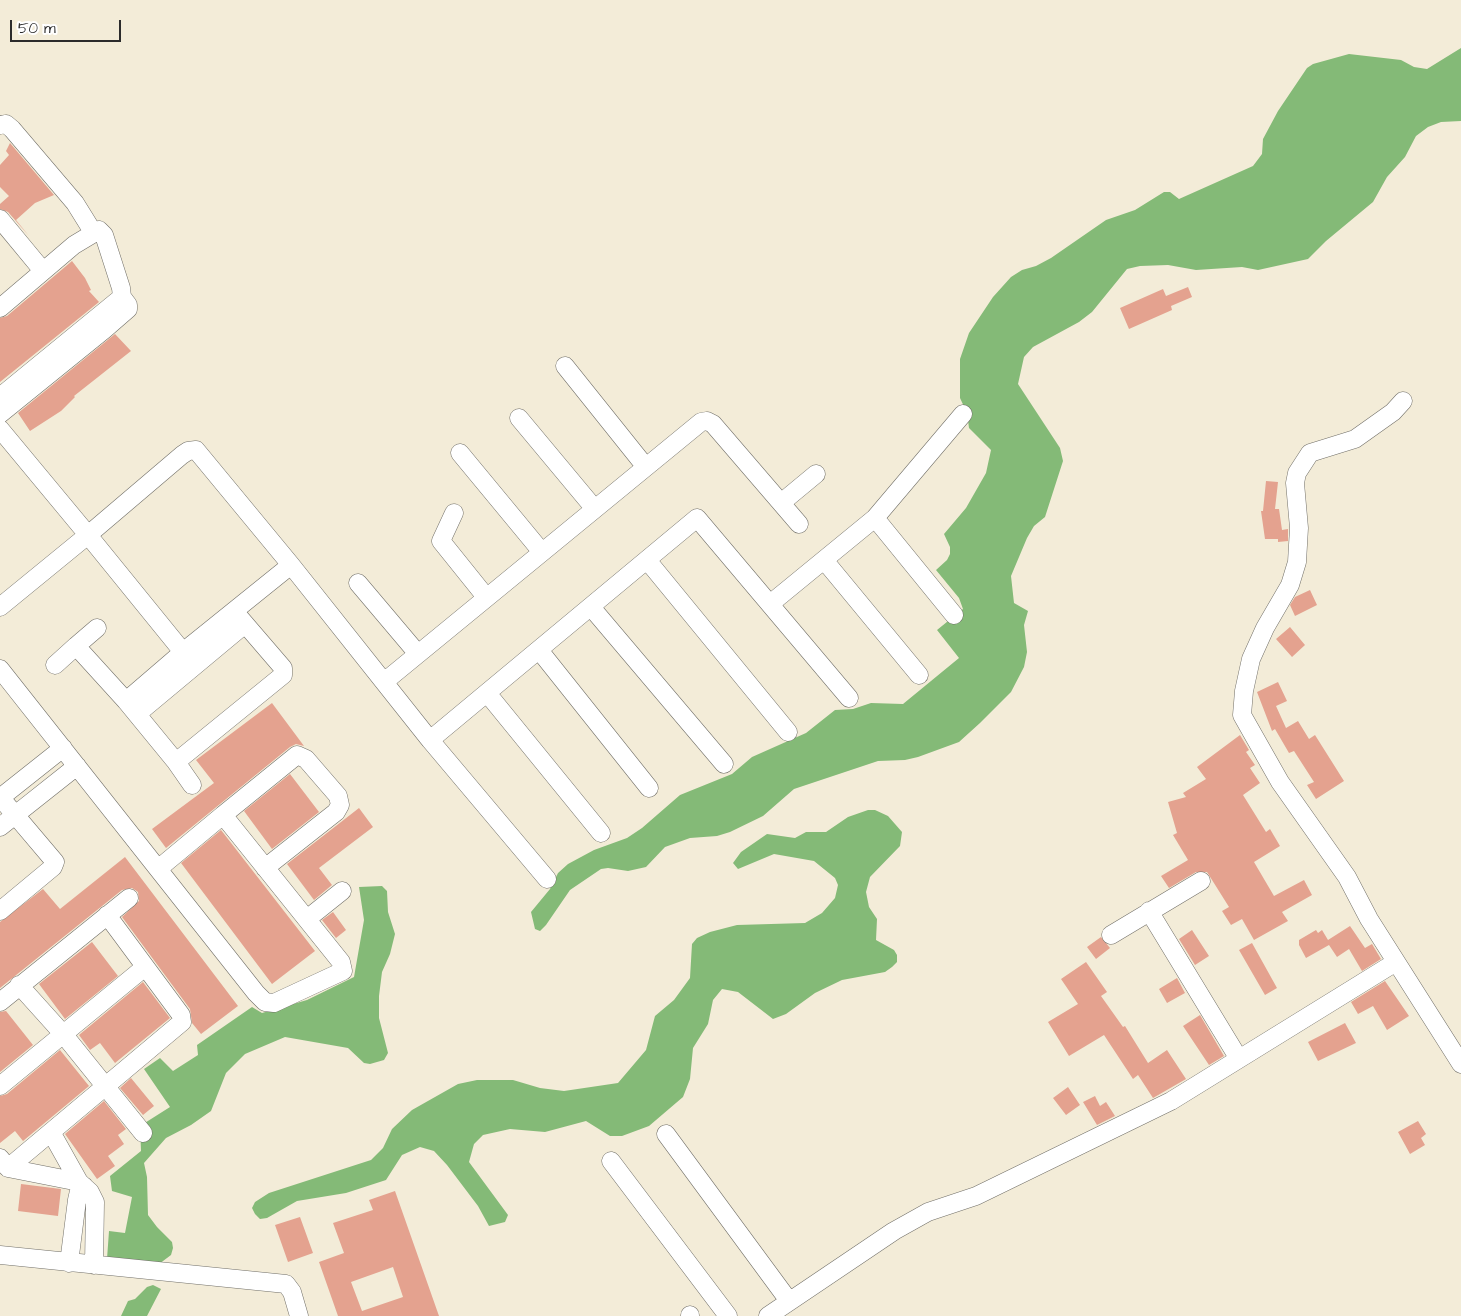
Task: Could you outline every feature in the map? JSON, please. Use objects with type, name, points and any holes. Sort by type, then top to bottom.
[{"type":"street","points":[[0,125],[6,124],[12,129],[75,203],[93,232]]},
{"type":"street","points":[[0,219],[43,271]]},
{"type":"street","points":[[0,308],[43,271],[98,230],[104,235],[121,288],[122,297],[127,301],[128,309],[0,414]]},
{"type":"street","points":[[0,396],[122,297]]},
{"type":"street","points":[[565,366],[645,466]]},
{"type":"street","points":[[1403,400],[1393,412],[1365,433],[1344,443],[1310,452],[1301,466],[1295,483],[1299,528],[1297,562],[1290,585],[1265,628],[1251,659],[1242,702],[1242,715],[1280,782],[1347,877],[1396,962],[1461,1064]]},
{"type":"street","points":[[770,604],[875,518],[963,414]]},
{"type":"street","points":[[519,418],[594,508]]},
{"type":"street","points":[[384,682],[541,551],[701,422],[707,421],[713,424],[799,524]]},
{"type":"street","points":[[0,429],[194,665]]},
{"type":"street","points":[[0,607],[188,450],[196,450],[291,565],[430,740],[547,879]]},
{"type":"street","points":[[460,453],[541,551]]},
{"type":"street","points":[[781,503],[816,474]]},
{"type":"street","points":[[454,513],[441,541],[486,597]]},
{"type":"street","points":[[430,740],[697,518],[849,698]]},
{"type":"street","points":[[875,518],[954,615]]},
{"type":"street","points":[[647,560],[788,732]]},
{"type":"street","points":[[824,560],[920,675]]},
{"type":"street","points":[[131,708],[194,665],[291,565]]},
{"type":"street","points":[[358,583],[418,654]]},
{"type":"street","points":[[591,608],[724,764]]},
{"type":"street","points":[[131,708],[183,652],[239,617]]},
{"type":"street","points":[[176,762],[283,675],[283,668],[239,617]]},
{"type":"street","points":[[56,665],[97,628]]},
{"type":"street","points":[[76,646],[176,762],[192,786]]},
{"type":"street","points":[[539,650],[649,788]]},
{"type":"street","points":[[0,669],[256,993],[270,1004],[343,971],[342,962],[223,815]]},
{"type":"street","points":[[487,693],[601,834]]},
{"type":"street","points":[[0,911],[53,867],[55,862],[0,797],[63,748]]},
{"type":"street","points":[[158,869],[298,755],[306,759],[338,796],[340,805],[336,812],[265,868]]},
{"type":"street","points":[[0,827],[77,766]]},
{"type":"street","points":[[1112,935],[1201,881]]},
{"type":"street","points":[[307,919],[342,891]]},
{"type":"street","points":[[0,1002],[129,898]]},
{"type":"street","points":[[1149,912],[1239,1058]]},
{"type":"street","points":[[4,1163],[50,1132],[182,1022],[181,1016],[107,916]]},
{"type":"street","points":[[768,1316],[894,1231],[943,1206],[976,1196],[1025,1170],[1107,1133],[1172,1100],[1396,962]]},
{"type":"street","points":[[0,1086],[145,967]]},
{"type":"street","points":[[19,985],[64,1035],[143,1133]]},
{"type":"street","points":[[50,1132],[94,1202],[94,1265]]},
{"type":"street","points":[[666,1134],[789,1301]]},
{"type":"street","points":[[611,1160],[728,1316]]},
{"type":"street","points":[[4,1163],[82,1184]]},
{"type":"street","points":[[70,1262],[77,1200],[82,1184]]},
{"type":"street","points":[[0,1255],[286,1284],[292,1292],[299,1316]]},
{"type":"green space","points":[[1461,48],[1461,121],[1441,122],[1428,127],[1416,136],[1405,157],[1387,177],[1373,202],[1326,241],[1308,259],[1258,270],[1242,267],[1196,270],[1168,265],[1140,266],[1127,269],[1092,312],[1079,322],[1033,347],[1024,357],[1018,384],[1060,448],[1063,461],[1045,517],[1034,526],[1027,538],[1011,576],[1014,603],[1028,611],[1024,625],[1027,652],[1024,667],[1011,692],[980,723],[959,742],[918,757],[905,760],[878,761],[794,789],[763,816],[730,832],[717,836],[690,838],[665,847],[646,867],[628,871],[608,868],[601,869],[570,890],[546,925],[540,931],[535,929],[531,912],[550,889],[558,873],[568,864],[594,850],[627,838],[642,828],[680,795],[732,774],[752,757],[806,733],[835,710],[853,709],[871,703],[903,704],[959,658],[937,630],[963,609],[959,598],[936,570],[947,560],[950,554],[950,547],[944,534],[966,508],[986,473],[991,450],[969,428],[967,413],[960,398],[960,359],[969,333],[993,297],[1011,277],[1022,270],[1036,266],[1051,258],[1106,220],[1135,210],[1164,192],[1170,192],[1179,199],[1253,166],[1262,154],[1263,139],[1278,111],[1307,68],[1313,64],[1349,54],[1401,60],[1414,67],[1427,69]]},
{"type":"green space","points":[[868,810],[875,810],[888,816],[902,832],[900,846],[870,877],[866,892],[869,907],[877,919],[876,940],[894,950],[897,955],[897,962],[885,972],[842,980],[815,993],[786,1014],[773,1019],[738,992],[722,989],[713,1000],[708,1024],[693,1048],[690,1079],[683,1097],[649,1126],[622,1136],[610,1136],[586,1121],[545,1132],[510,1129],[483,1135],[474,1144],[469,1162],[508,1215],[505,1222],[489,1226],[478,1206],[447,1165],[434,1151],[420,1147],[402,1155],[386,1180],[346,1193],[297,1201],[267,1218],[260,1219],[255,1214],[252,1208],[255,1202],[269,1193],[371,1160],[383,1148],[392,1129],[412,1110],[458,1084],[477,1080],[513,1080],[540,1088],[564,1091],[618,1083],[646,1050],[655,1016],[674,1000],[690,978],[692,944],[697,938],[710,932],[737,925],[805,923],[822,913],[835,898],[838,885],[835,878],[814,861],[774,854],[738,869],[733,863],[741,852],[767,834],[795,838],[806,832],[826,832],[848,817]]},
{"type":"green space","points":[[382,886],[387,891],[388,912],[395,934],[390,954],[382,972],[379,996],[379,1018],[388,1053],[384,1060],[370,1064],[364,1063],[348,1048],[285,1037],[245,1054],[226,1073],[211,1111],[191,1125],[166,1138],[144,1163],[147,1177],[148,1215],[172,1242],[171,1255],[159,1264],[107,1259],[109,1231],[125,1233],[132,1197],[112,1191],[110,1176],[141,1151],[140,1126],[170,1107],[144,1069],[160,1058],[173,1071],[198,1055],[197,1045],[252,1007],[262,1013],[307,1000],[354,977],[364,920],[359,887]]},
{"type":"green space","points":[[153,1285],[161,1289],[147,1316],[121,1316],[128,1301],[135,1299],[147,1287]]},
{"type":"building","points":[[10,143],[54,195],[35,203],[16,220],[29,236],[8,212],[0,209],[0,204],[9,196],[0,187],[0,165],[9,155],[6,151]]},
{"type":"building","points":[[72,261],[85,278],[91,290],[89,291],[99,302],[0,382],[0,318],[7,316]]},
{"type":"building","points":[[1188,287],[1192,297],[1171,306],[1172,310],[1129,329],[1120,308],[1163,289],[1166,296]]},
{"type":"building","points":[[115,334],[131,351],[74,396],[61,411],[30,431],[18,413]]},
{"type":"building","points":[[1266,481],[1278,482],[1275,509],[1279,509],[1282,530],[1288,529],[1288,541],[1278,542],[1278,539],[1265,539],[1261,511],[1263,511]]},
{"type":"building","points":[[1310,590],[1317,605],[1295,616],[1290,605],[1295,597]]},
{"type":"building","points":[[1290,627],[1305,645],[1292,657],[1276,639]]},
{"type":"building","points":[[1278,682],[1287,701],[1276,706],[1286,728],[1298,721],[1309,739],[1315,735],[1344,781],[1316,799],[1307,785],[1314,782],[1294,751],[1289,753],[1275,729],[1272,731],[1257,692]]},
{"type":"building","points":[[272,703],[304,746],[296,744],[290,747],[166,848],[152,829],[214,783],[196,760]]},
{"type":"building","points":[[1240,735],[1249,750],[1246,752],[1255,765],[1250,768],[1260,783],[1243,795],[1266,832],[1270,829],[1280,846],[1254,862],[1274,896],[1304,880],[1312,895],[1282,912],[1288,921],[1254,940],[1242,919],[1231,925],[1222,911],[1229,907],[1207,872],[1196,872],[1169,888],[1161,876],[1188,860],[1173,835],[1177,833],[1168,802],[1186,797],[1183,793],[1206,779],[1197,767]]},
{"type":"building","points":[[290,774],[319,812],[272,849],[244,811]]},
{"type":"building","points":[[359,808],[373,827],[319,868],[332,885],[314,900],[287,864]]},
{"type":"building","points":[[221,830],[315,951],[272,984],[181,863]]},
{"type":"building","points":[[125,857],[238,1006],[201,1034],[192,1023],[190,1009],[122,917],[139,901],[138,892],[132,888],[122,890],[0,988],[0,922],[43,889],[60,909]]},
{"type":"building","points":[[333,912],[346,930],[336,938],[322,920]]},
{"type":"building","points":[[1350,926],[1365,948],[1372,944],[1381,959],[1362,971],[1349,949],[1337,957],[1329,945],[1306,958],[1299,945],[1299,940],[1316,930],[1318,933],[1322,930],[1328,940]]},
{"type":"building","points":[[1192,930],[1209,956],[1195,965],[1179,939]]},
{"type":"building","points":[[1101,937],[1110,948],[1096,959],[1087,947]]},
{"type":"building","points":[[92,942],[118,976],[65,1019],[39,984]]},
{"type":"building","points":[[1252,943],[1277,988],[1265,995],[1239,950]]},
{"type":"building","points":[[1086,962],[1107,992],[1101,996],[1123,1027],[1125,1026],[1148,1063],[1167,1050],[1186,1079],[1153,1098],[1138,1075],[1133,1079],[1104,1035],[1069,1056],[1048,1022],[1078,1004],[1061,979]]},
{"type":"building","points":[[1177,978],[1185,993],[1167,1003],[1159,989]]},
{"type":"building","points":[[1385,981],[1409,1016],[1387,1030],[1373,1006],[1358,1014],[1351,1002]]},
{"type":"building","points":[[143,982],[170,1018],[115,1063],[100,1043],[90,1050],[79,1035]]},
{"type":"building","points":[[6,1011],[33,1045],[0,1072],[0,1012]]},
{"type":"building","points":[[1200,1015],[1224,1056],[1209,1065],[1183,1026]]},
{"type":"building","points":[[1345,1023],[1356,1043],[1318,1061],[1308,1042]]},
{"type":"building","points":[[60,1050],[89,1086],[23,1141],[15,1131],[0,1143],[0,1096],[7,1094]]},
{"type":"building","points":[[131,1078],[154,1106],[143,1115],[120,1088]]},
{"type":"building","points":[[1068,1087],[1080,1105],[1066,1115],[1053,1098]]},
{"type":"building","points":[[1095,1096],[1100,1106],[1106,1102],[1115,1116],[1097,1125],[1083,1102]]},
{"type":"building","points":[[104,1101],[126,1129],[118,1135],[124,1144],[108,1156],[115,1166],[97,1179],[65,1134]]},
{"type":"building","points":[[1418,1121],[1426,1134],[1421,1138],[1425,1145],[1410,1154],[1398,1132]]},
{"type":"building","points":[[21,1184],[61,1189],[58,1216],[18,1211]]},
{"type":"building","points":[[395,1191],[439,1316],[338,1316],[319,1262],[344,1253],[333,1223],[373,1210],[369,1200]],"holes":[[[393,1267],[403,1297],[362,1311],[351,1282]]]},
{"type":"building","points":[[300,1217],[313,1253],[288,1262],[275,1225]]}]
